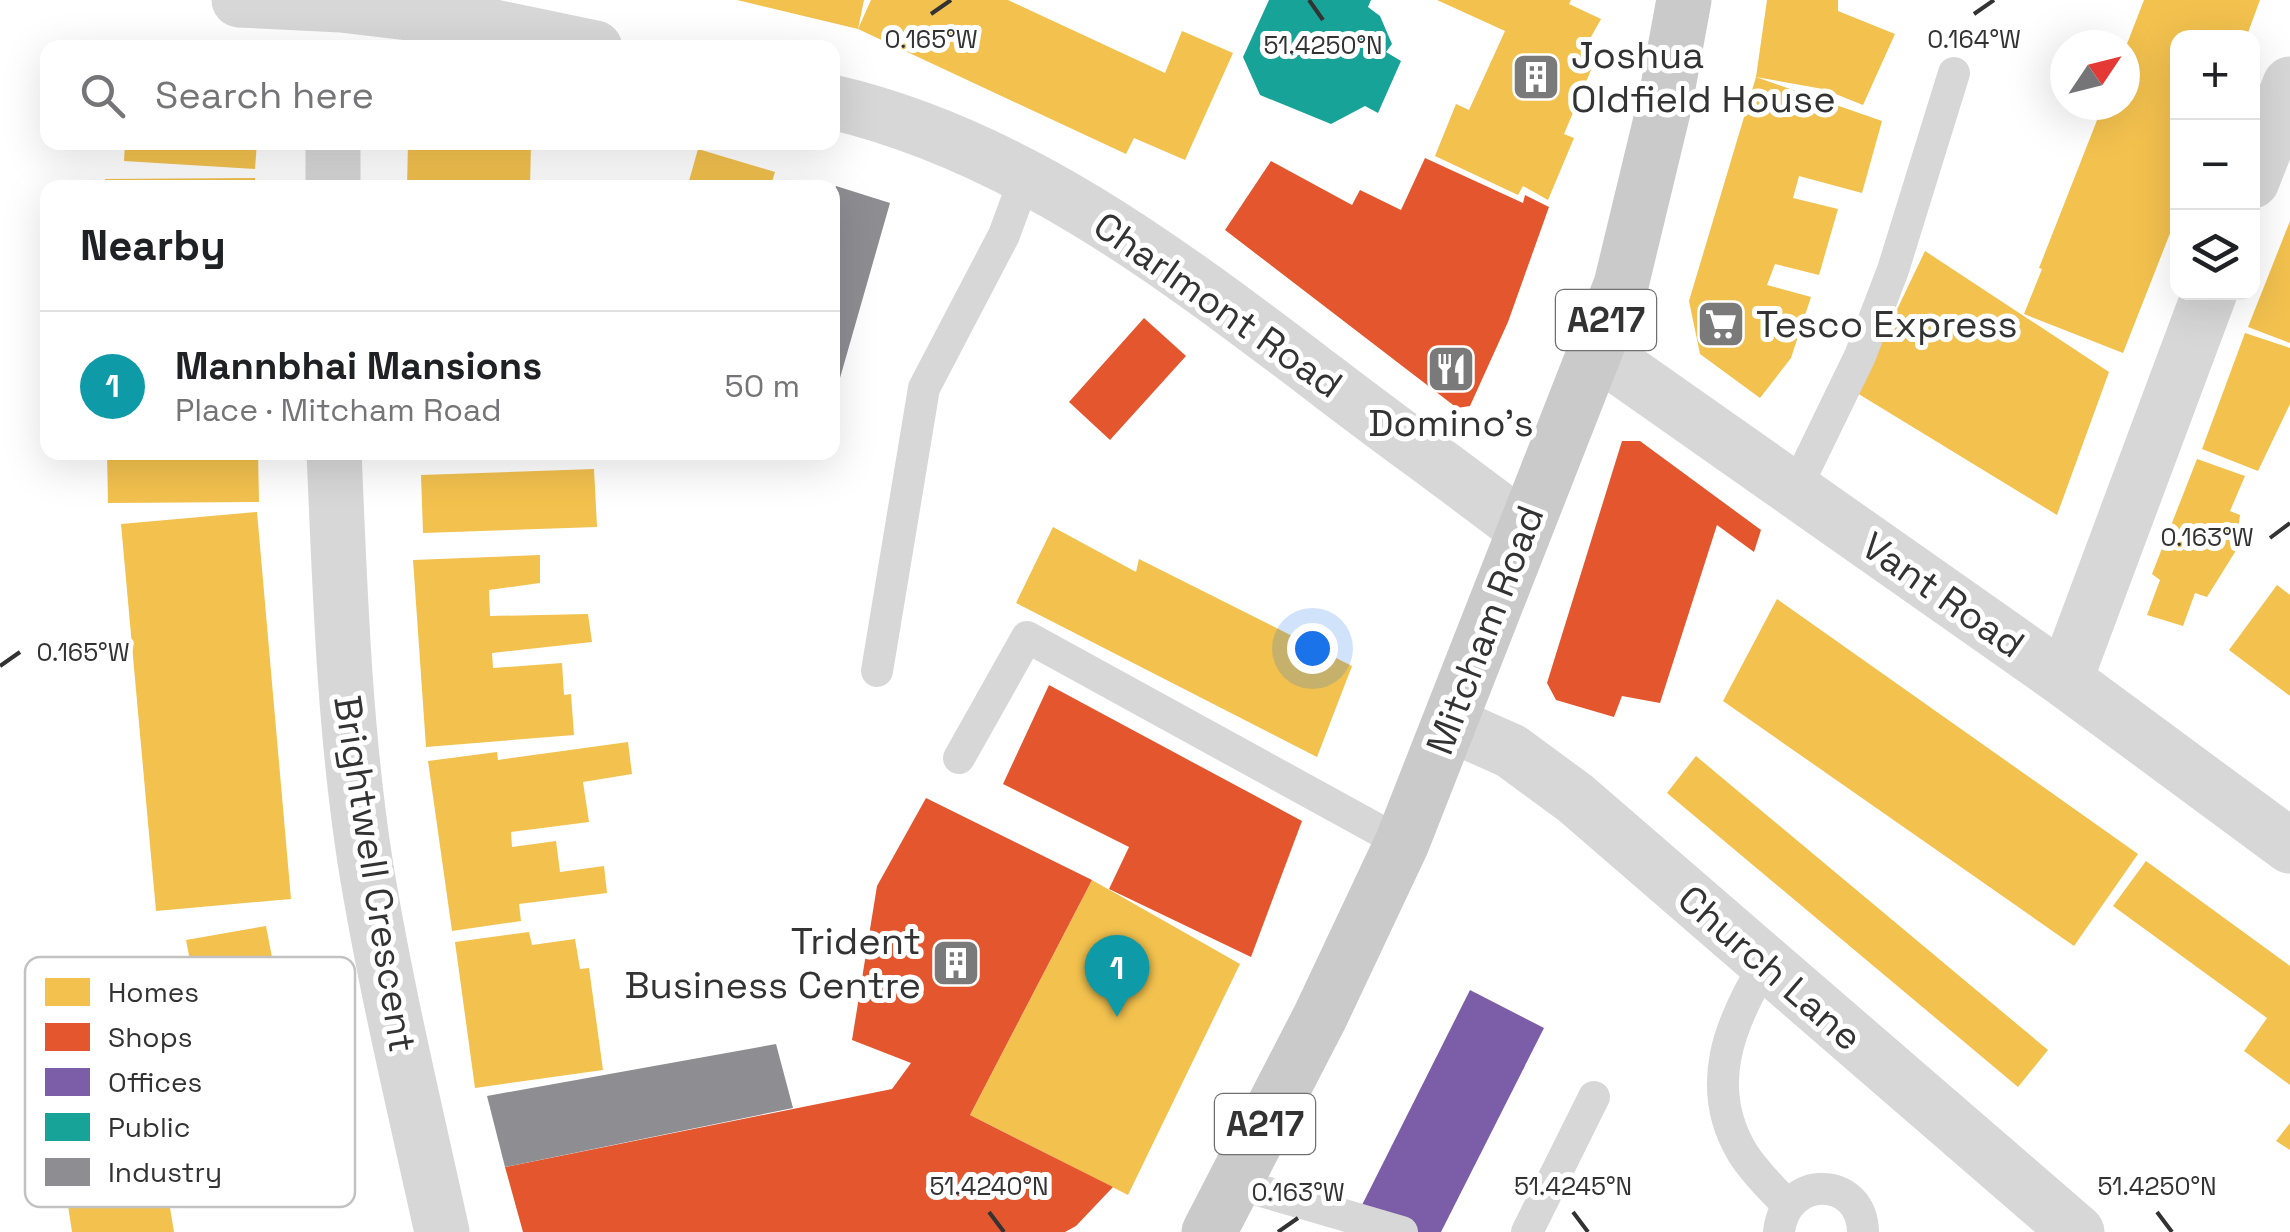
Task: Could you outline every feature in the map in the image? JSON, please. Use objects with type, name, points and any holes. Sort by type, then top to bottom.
[{"type":"main road","name":"Mitcham Road","points":[[1209,1232],[1320,1017],[1402,843],[1621,285],[1665,103],[1684,0]]},
{"type":"street","points":[[239,0],[339,17],[450,18],[556,40]]},
{"type":"street","points":[[2260,161],[2290,84]]},
{"type":"street","name":"Charlmont Road","points":[[840,104],[873,112],[998,162],[1097,218],[1201,284],[1524,529]]},
{"type":"street","points":[[333,150],[333,180]]},
{"type":"street","points":[[2066,680],[2207,300]]},
{"type":"street","name":"Vant Road","points":[[1594,349],[2066,680],[2290,846]]},
{"type":"street","name":"Brightwell Crescent","points":[[334,460],[344,673],[365,858],[385,973],[442,1232]]},
{"type":"street","name":"Church Lane","points":[[1450,724],[1510,752],[1574,798],[2077,1232]]},
{"type":"lane","points":[[1794,492],[1860,356],[1893,270],[1954,73]]},
{"type":"lane","points":[[877,671],[924,388],[1004,235],[1025,178]]},
{"type":"lane","points":[[959,758],[1027,637],[1402,843]]},
{"type":"lane","points":[[1766,963],[1743,1002],[1727,1042],[1722,1084],[1728,1119],[1740,1150],[1783,1219],[1798,1195],[1825,1188],[1839,1192],[1860,1212],[1863,1232]]},
{"type":"lane","points":[[1528,1232],[1594,1096]]},
{"type":"lane","points":[[1234,1183],[1402,1232]]},
{"type":"building: Homes","points":[[737,0],[864,0],[858,29]]},
{"type":"building: Homes","points":[[871,0],[1008,0],[1165,73],[1182,31],[1233,53],[1185,160],[1134,138],[1126,154],[858,29]]},
{"type":"building: Homes","name":"Joshua Oldfield House","points":[[1437,0],[1571,0],[1569,4],[1601,19],[1587,44],[1599,51],[1564,134],[1574,138],[1548,200],[1523,186],[1518,195],[1435,156],[1456,104],[1469,110],[1505,31]]},
{"type":"building: Homes","points":[[1767,0],[1838,0],[1838,11],[1895,34],[1863,105],[1823,89],[1756,77]]},
{"type":"building: Homes","points":[[2144,0],[2260,0],[2249,30],[2170,30],[2170,233],[2123,353],[2024,314],[2097,120],[2140,120],[2140,30],[2132,30]]},
{"type":"building: Homes","points":[[1756,77],[1882,121],[1862,193],[1799,176],[1793,198],[1838,209],[1819,275],[1775,264],[1767,285],[1811,297],[1791,358],[1760,398],[1700,354],[1689,301]]},
{"type":"building: Homes","points":[[125,150],[256,150],[255,169],[124,161]]},
{"type":"building: Homes","points":[[408,150],[531,150],[530,180],[407,180]]},
{"type":"building: Homes","points":[[698,150],[775,172],[772,180],[689,180]]},
{"type":"building: Homes","points":[[255,178],[255,180],[105,180]]},
{"type":"building: Homes","points":[[2290,221],[2290,343],[2248,327]]},
{"type":"building: Homes","points":[[1925,251],[2109,372],[2057,515],[1857,393]]},
{"type":"building: Homes","points":[[2245,333],[2290,348],[2290,404],[2258,471],[2202,449]]},
{"type":"building: Homes","points":[[2197,459],[2245,476],[2230,511],[2240,515],[2235,552],[2207,597],[2195,593],[2183,626],[2147,615],[2160,580],[2152,574]]},
{"type":"building: Homes","points":[[107,460],[258,460],[259,502],[108,503]]},
{"type":"building: Homes","points":[[594,469],[597,527],[423,533],[421,475]]},
{"type":"building: Homes","points":[[257,512],[291,899],[156,911],[121,524]]},
{"type":"building: Homes","points":[[1053,527],[1136,572],[1139,559],[1352,666],[1317,757],[1016,603]]},
{"type":"building: Homes","points":[[540,555],[540,583],[489,590],[490,616],[588,614],[592,642],[492,653],[493,668],[562,663],[564,695],[571,694],[574,735],[426,747],[413,560]]},
{"type":"building: Homes","points":[[2277,585],[2290,595],[2290,696],[2229,650]]},
{"type":"building: Homes","points":[[1777,599],[2138,854],[2074,946],[1723,701]]},
{"type":"building: Homes","points":[[628,742],[632,774],[583,782],[589,822],[511,832],[512,847],[556,841],[560,872],[604,866],[607,893],[519,904],[521,921],[452,931],[428,761],[497,752],[498,760]]},
{"type":"building: Homes","points":[[1696,756],[2048,1050],[2018,1087],[1667,793]]},
{"type":"building: Homes","points":[[2146,861],[2290,966],[2290,1085],[2244,1051],[2267,1018],[2113,906]]},
{"type":"building: Homes","points":[[1092,880],[1240,964],[1128,1195],[970,1115]]},
{"type":"building: Homes","points":[[266,926],[272,957],[189,957],[186,940]]},
{"type":"building: Homes","points":[[529,932],[532,945],[575,939],[580,969],[589,968],[603,1070],[475,1088],[455,942]]},
{"type":"building: Homes","points":[[2290,1123],[2290,1150],[2276,1141]]},
{"type":"building: Homes","points":[[68,1207],[170,1207],[174,1232],[72,1232]]},
{"type":"building: Shops","points":[[1425,158],[1523,203],[1525,195],[1549,207],[1508,322],[1470,406],[1457,408],[1225,230],[1271,161],[1352,205],[1360,190],[1401,210]]},
{"type":"building: Shops","points":[[1144,318],[1186,356],[1110,440],[1069,402]]},
{"type":"building: Shops","points":[[1622,441],[1640,441],[1761,530],[1754,552],[1717,525],[1660,703],[1622,696],[1614,717],[1556,700],[1547,683]]},
{"type":"building: Shops","points":[[1049,685],[1302,821],[1251,957],[1109,889],[1129,847],[1003,784]]},
{"type":"building: Shops","name":"Trident Business Centre","points":[[926,798],[1092,880],[970,1115],[1113,1187],[1076,1226],[1065,1232],[523,1232],[505,1167],[892,1089],[911,1063],[852,1040],[877,886]]},
{"type":"building: Offices","points":[[1470,990],[1544,1028],[1441,1232],[1416,1232],[1362,1205]]},
{"type":"building: Public","points":[[1269,0],[1371,0],[1368,7],[1380,16],[1392,44],[1386,52],[1401,61],[1378,113],[1365,106],[1331,124],[1260,95],[1243,57]]},
{"type":"building: Industry","points":[[840,187],[890,203],[840,378]]},
{"type":"building: Industry","points":[[776,1044],[793,1108],[505,1167],[487,1096]]},
{"type":"place","name":"Joshua Oldfield House","points":[[1536,77]]},
{"type":"place","name":"Tesco Express","points":[[1721,324]]},
{"type":"place","name":"Domino's","points":[[1451,369]]},
{"type":"place","name":"Trident Business Centre","points":[[956,963]]},
{"type":"place","name":"Mannbhai Mansions","points":[[1117,1017]]}]
